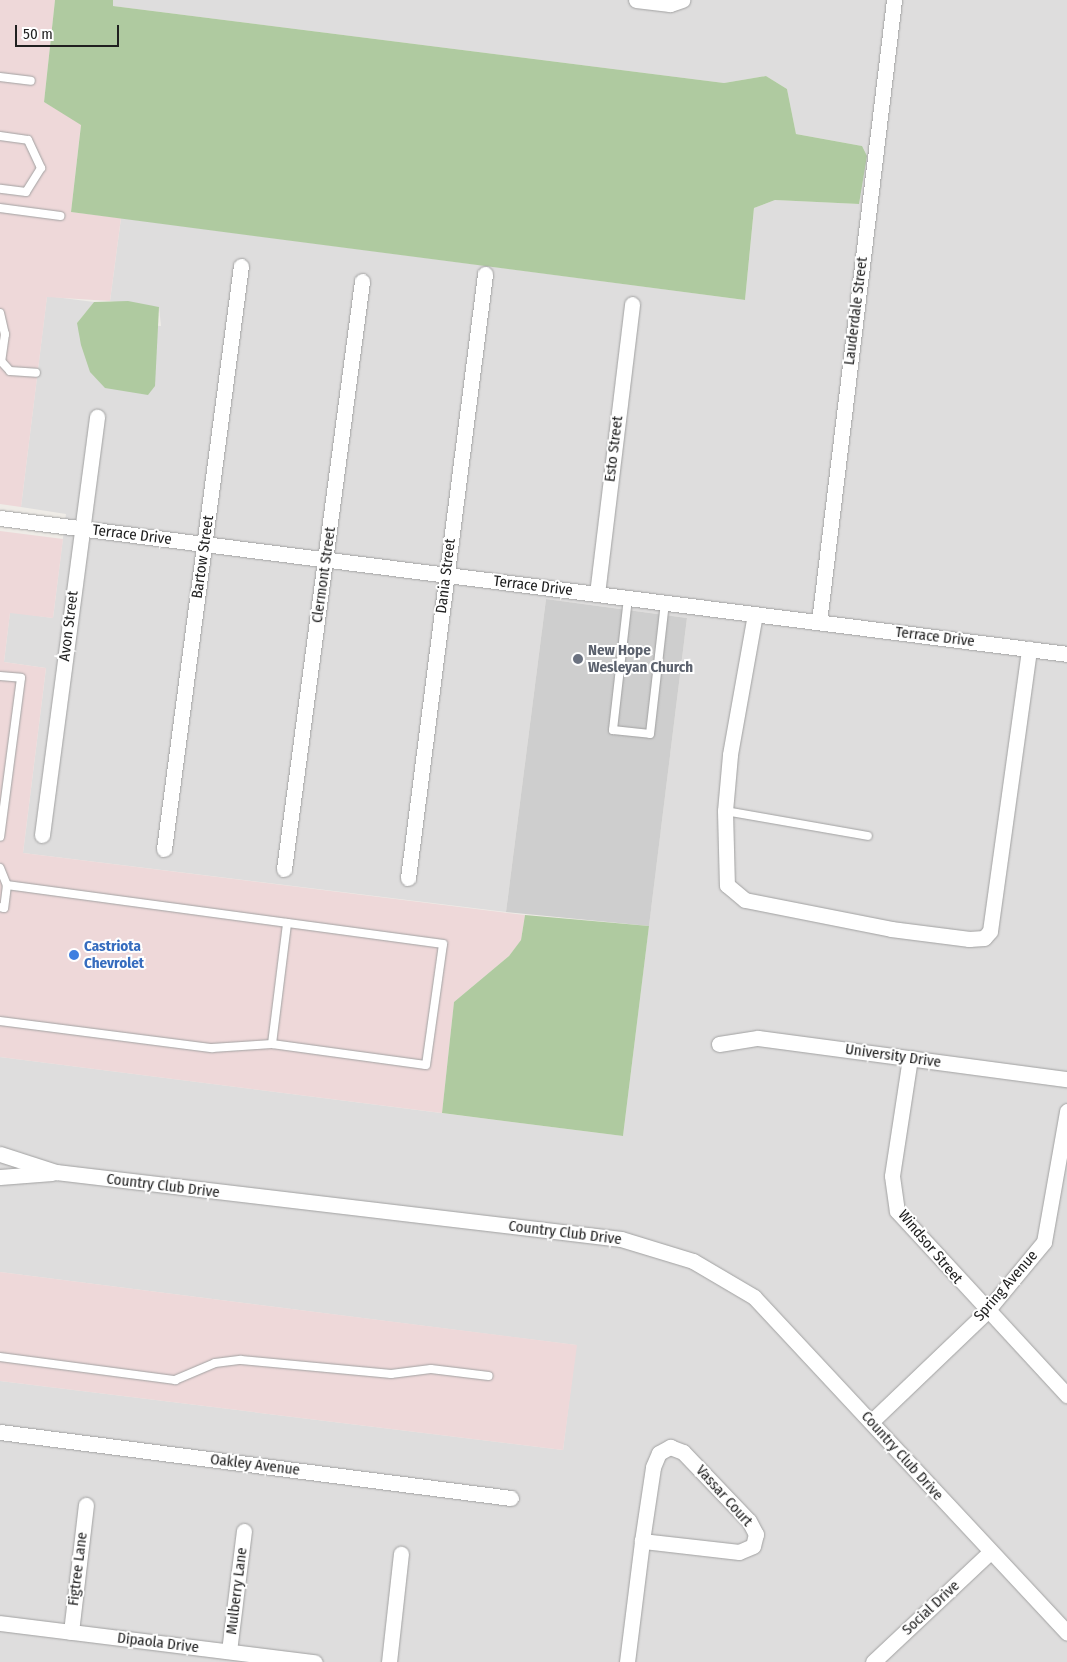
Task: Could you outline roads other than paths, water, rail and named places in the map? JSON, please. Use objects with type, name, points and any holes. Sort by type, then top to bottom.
[{"type":"street","points":[[636,0],[670,4],[682,0]]},
{"type":"street","name":"Lauderdale Street","points":[[818,622],[894,0]]},
{"type":"street","name":"Bartow Street","points":[[164,849],[241,266]]},
{"type":"street","name":"Dania Street","points":[[408,878],[485,274]]},
{"type":"street","name":"Clermont Street","points":[[284,869],[362,281]]},
{"type":"street","name":"Esto Street","points":[[597,594],[632,304]]},
{"type":"street","name":"Avon Street","points":[[42,835],[97,417]]},
{"type":"street","name":"Terrace Drive","points":[[0,518],[1067,654]]},
{"type":"street","points":[[755,614],[725,811],[727,885],[745,900],[844,922],[984,938],[990,931],[1029,649]]},
{"type":"street","name":"University Drive","points":[[719,1044],[758,1038],[1067,1079]]},
{"type":"street","name":"Windsor Street","points":[[910,1058],[892,1176],[897,1211],[986,1312],[1067,1395]]},
{"type":"street","name":"Spring Avenue","points":[[872,1422],[986,1312],[1044,1242],[1067,1111]]},
{"type":"street","name":"Country Club Drive","points":[[0,1154],[56,1172],[621,1239],[693,1261],[754,1297],[872,1422],[989,1553],[1067,1634]]},
{"type":"street","name":"Country Club Drive","points":[[0,1177],[56,1172]]},
{"type":"street","name":"Oakley Avenue","points":[[0,1432],[511,1498]]},
{"type":"street","name":"Vassar Court","points":[[627,1662],[642,1541],[653,1466],[659,1453],[670,1447],[684,1452],[749,1520],[756,1534],[753,1546],[739,1552],[642,1541]]},
{"type":"street","name":"Figtree Lane","points":[[71,1632],[86,1505]]},
{"type":"street","name":"Mulberry Lane","points":[[221,1654],[244,1531]]},
{"type":"street","name":"Social Drive","points":[[873,1662],[989,1553]]},
{"type":"street","points":[[389,1662],[401,1554]]},
{"type":"street","name":"Dipaola Drive","points":[[0,1623],[221,1654],[315,1662]]},
{"type":"lane","points":[[0,77],[31,80]]},
{"type":"lane","points":[[0,136],[28,140],[41,168],[26,192],[0,189]]},
{"type":"lane","points":[[0,208],[60,216]]},
{"type":"lane","points":[[0,312],[6,334],[1,361],[10,371],[36,373]]},
{"type":"lane","points":[[628,598],[613,730],[650,734],[665,603]]},
{"type":"lane","points":[[0,676],[21,678],[0,838]]},
{"type":"lane","points":[[725,811],[868,836]]},
{"type":"lane","points":[[0,868],[7,885],[4,908],[0,908]]},
{"type":"lane","points":[[0,1021],[212,1048],[272,1044],[426,1065],[442,944],[7,885]]},
{"type":"lane","points":[[272,1044],[287,923]]},
{"type":"lane","points":[[0,1357],[175,1380],[215,1363],[242,1360],[391,1374],[431,1368],[489,1376]]},
{"type":"place","name":"New Hope Wesleyan Church","points":[[578,659]]},
{"type":"place","name":"Castriota Chevrolet","points":[[74,955]]}]
